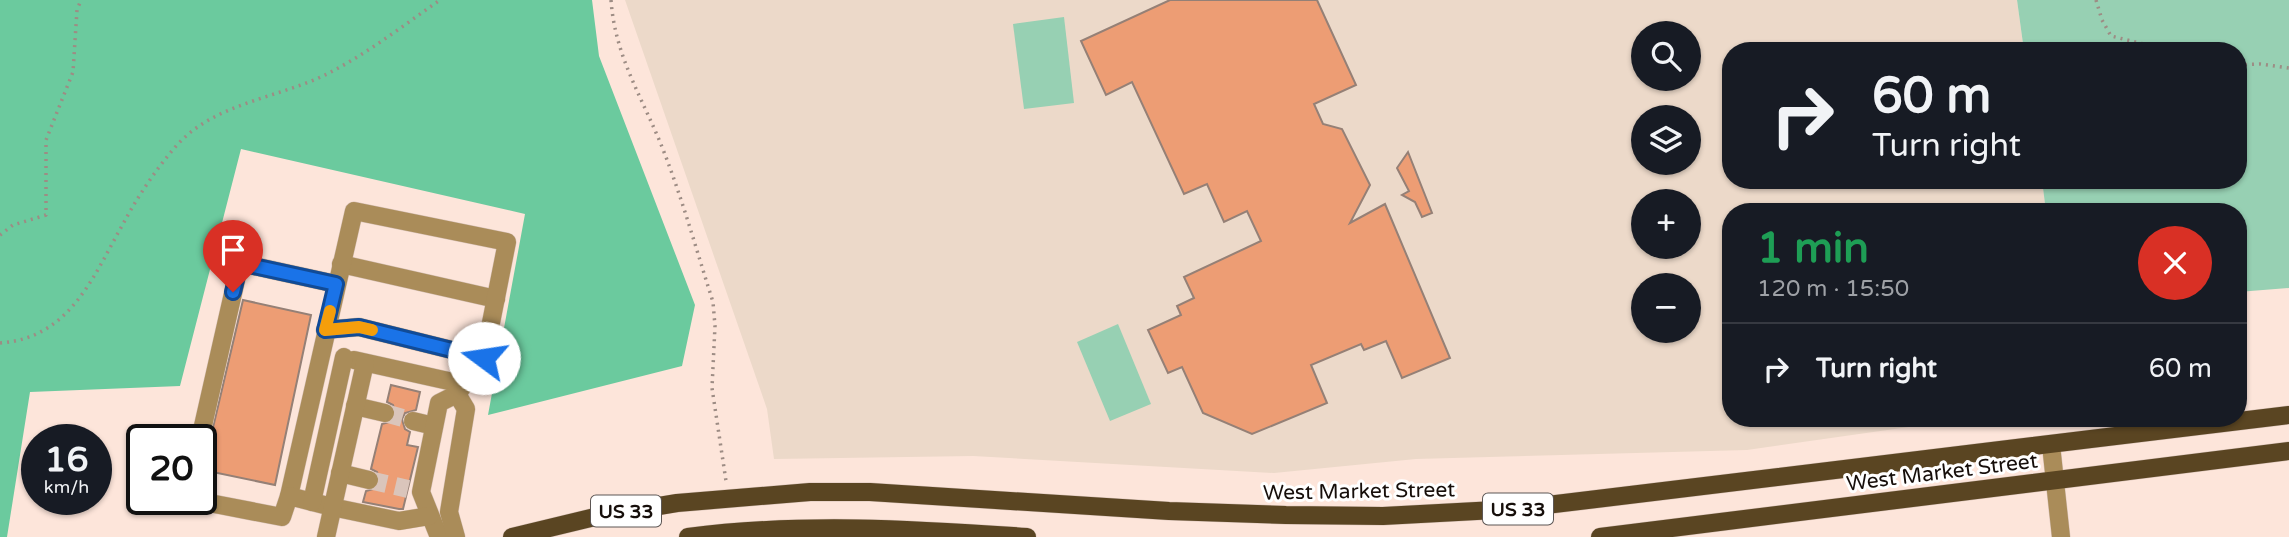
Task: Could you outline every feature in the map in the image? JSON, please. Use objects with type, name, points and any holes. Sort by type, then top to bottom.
[{"type":"main road","name":"West Market Street","points":[[2247,420],[2289,415]]},
{"type":"main road","name":"West Market Street","points":[[512,537],[548,526],[614,513],[728,497],[803,492],[862,492],[1227,514],[1420,515],[1564,505],[2194,427]]},
{"type":"main road","name":"West Market Street","points":[[1600,537],[1667,533],[2289,451]]},
{"type":"main road","name":"US 33","points":[[688,537],[837,527],[1027,537]]},
{"type":"street","points":[[217,504],[282,517],[354,211],[507,242],[484,358],[459,389],[439,403],[414,491],[439,537]]},
{"type":"street","points":[[341,264],[496,299]]},
{"type":"street","points":[[203,424],[239,267],[249,265],[336,284]]},
{"type":"street","points":[[325,330],[359,327],[484,358]]},
{"type":"street","points":[[321,351],[459,389]]},
{"type":"street","points":[[312,502],[344,357]]},
{"type":"street","points":[[326,537],[365,363]]},
{"type":"street","points":[[456,537],[449,512],[466,410],[459,389]]},
{"type":"street","points":[[355,406],[384,413]]},
{"type":"street","points":[[413,421],[434,426]]},
{"type":"street","points":[[2051,445],[2062,537]]},
{"type":"street","points":[[340,473],[369,480]]},
{"type":"street","points":[[289,496],[399,520],[429,516]]},
{"type":"path","points":[[0,235],[13,225],[46,215],[47,140],[73,72],[77,10],[81,0]]},
{"type":"path","points":[[0,343],[32,337],[58,322],[89,285],[123,223],[160,165],[197,127],[240,105],[309,83],[331,72],[440,0]]},
{"type":"path","points":[[611,0],[616,36],[624,64],[665,154],[713,302],[715,326],[712,388],[728,497]]},
{"type":"path","points":[[2096,0],[2102,20],[2111,36],[2135,42]]},
{"type":"path","points":[[2247,65],[2289,68]]},
{"type":"shaded area","points":[[625,0],[2017,0],[2023,42],[1722,42],[1722,189],[2043,189],[2045,203],[1722,203],[1722,427],[1909,427],[1747,450],[1416,459],[1274,473],[973,456],[774,459],[767,409]]},
{"type":"green space","points":[[0,0],[592,0],[599,56],[695,305],[682,366],[488,415],[525,214],[241,149],[180,386],[30,392],[25,424],[21,424],[21,449],[7,537],[0,537]]},
{"type":"green space","points":[[2017,0],[2289,0],[2289,288],[2247,291],[2247,203],[2045,203],[2043,189],[2247,189],[2247,42],[2023,42]]},
{"type":"green space","points":[[1064,17],[1074,103],[1024,109],[1013,24]]},
{"type":"green space","points":[[1118,324],[1151,404],[1110,421],[1077,342]]},
{"type":"building","points":[[1170,0],[1317,0],[1356,85],[1314,104],[1323,124],[1342,129],[1370,185],[1350,223],[1385,204],[1450,358],[1402,378],[1386,341],[1364,350],[1361,344],[1311,365],[1327,403],[1252,434],[1203,413],[1182,367],[1168,373],[1148,330],[1181,315],[1177,306],[1194,298],[1184,277],[1261,241],[1247,211],[1224,222],[1207,184],[1184,194],[1132,82],[1106,95],[1081,41]]},
{"type":"building","points":[[1408,152],[1432,213],[1422,217],[1415,202],[1402,195],[1409,191],[1397,168]]},
{"type":"building","points":[[243,300],[311,315],[275,485],[217,473],[217,424],[214,424]]},
{"type":"building","points":[[391,385],[420,392],[416,410],[405,413],[402,419],[405,429],[410,432],[407,445],[418,447],[403,509],[363,502],[366,491],[377,488],[380,482],[377,472],[371,469],[382,424],[393,421],[396,415],[393,405],[387,402]]},
{"type":"tunnel","points":[[385,413],[413,421]]},
{"type":"tunnel","points":[[369,480],[408,489]]},
{"type":"slow traffic","points":[[330,311],[325,330],[359,327],[372,330]]},
{"type":"route","points":[[233,292],[239,267],[249,265],[336,284],[325,330],[359,327],[484,358]]}]
